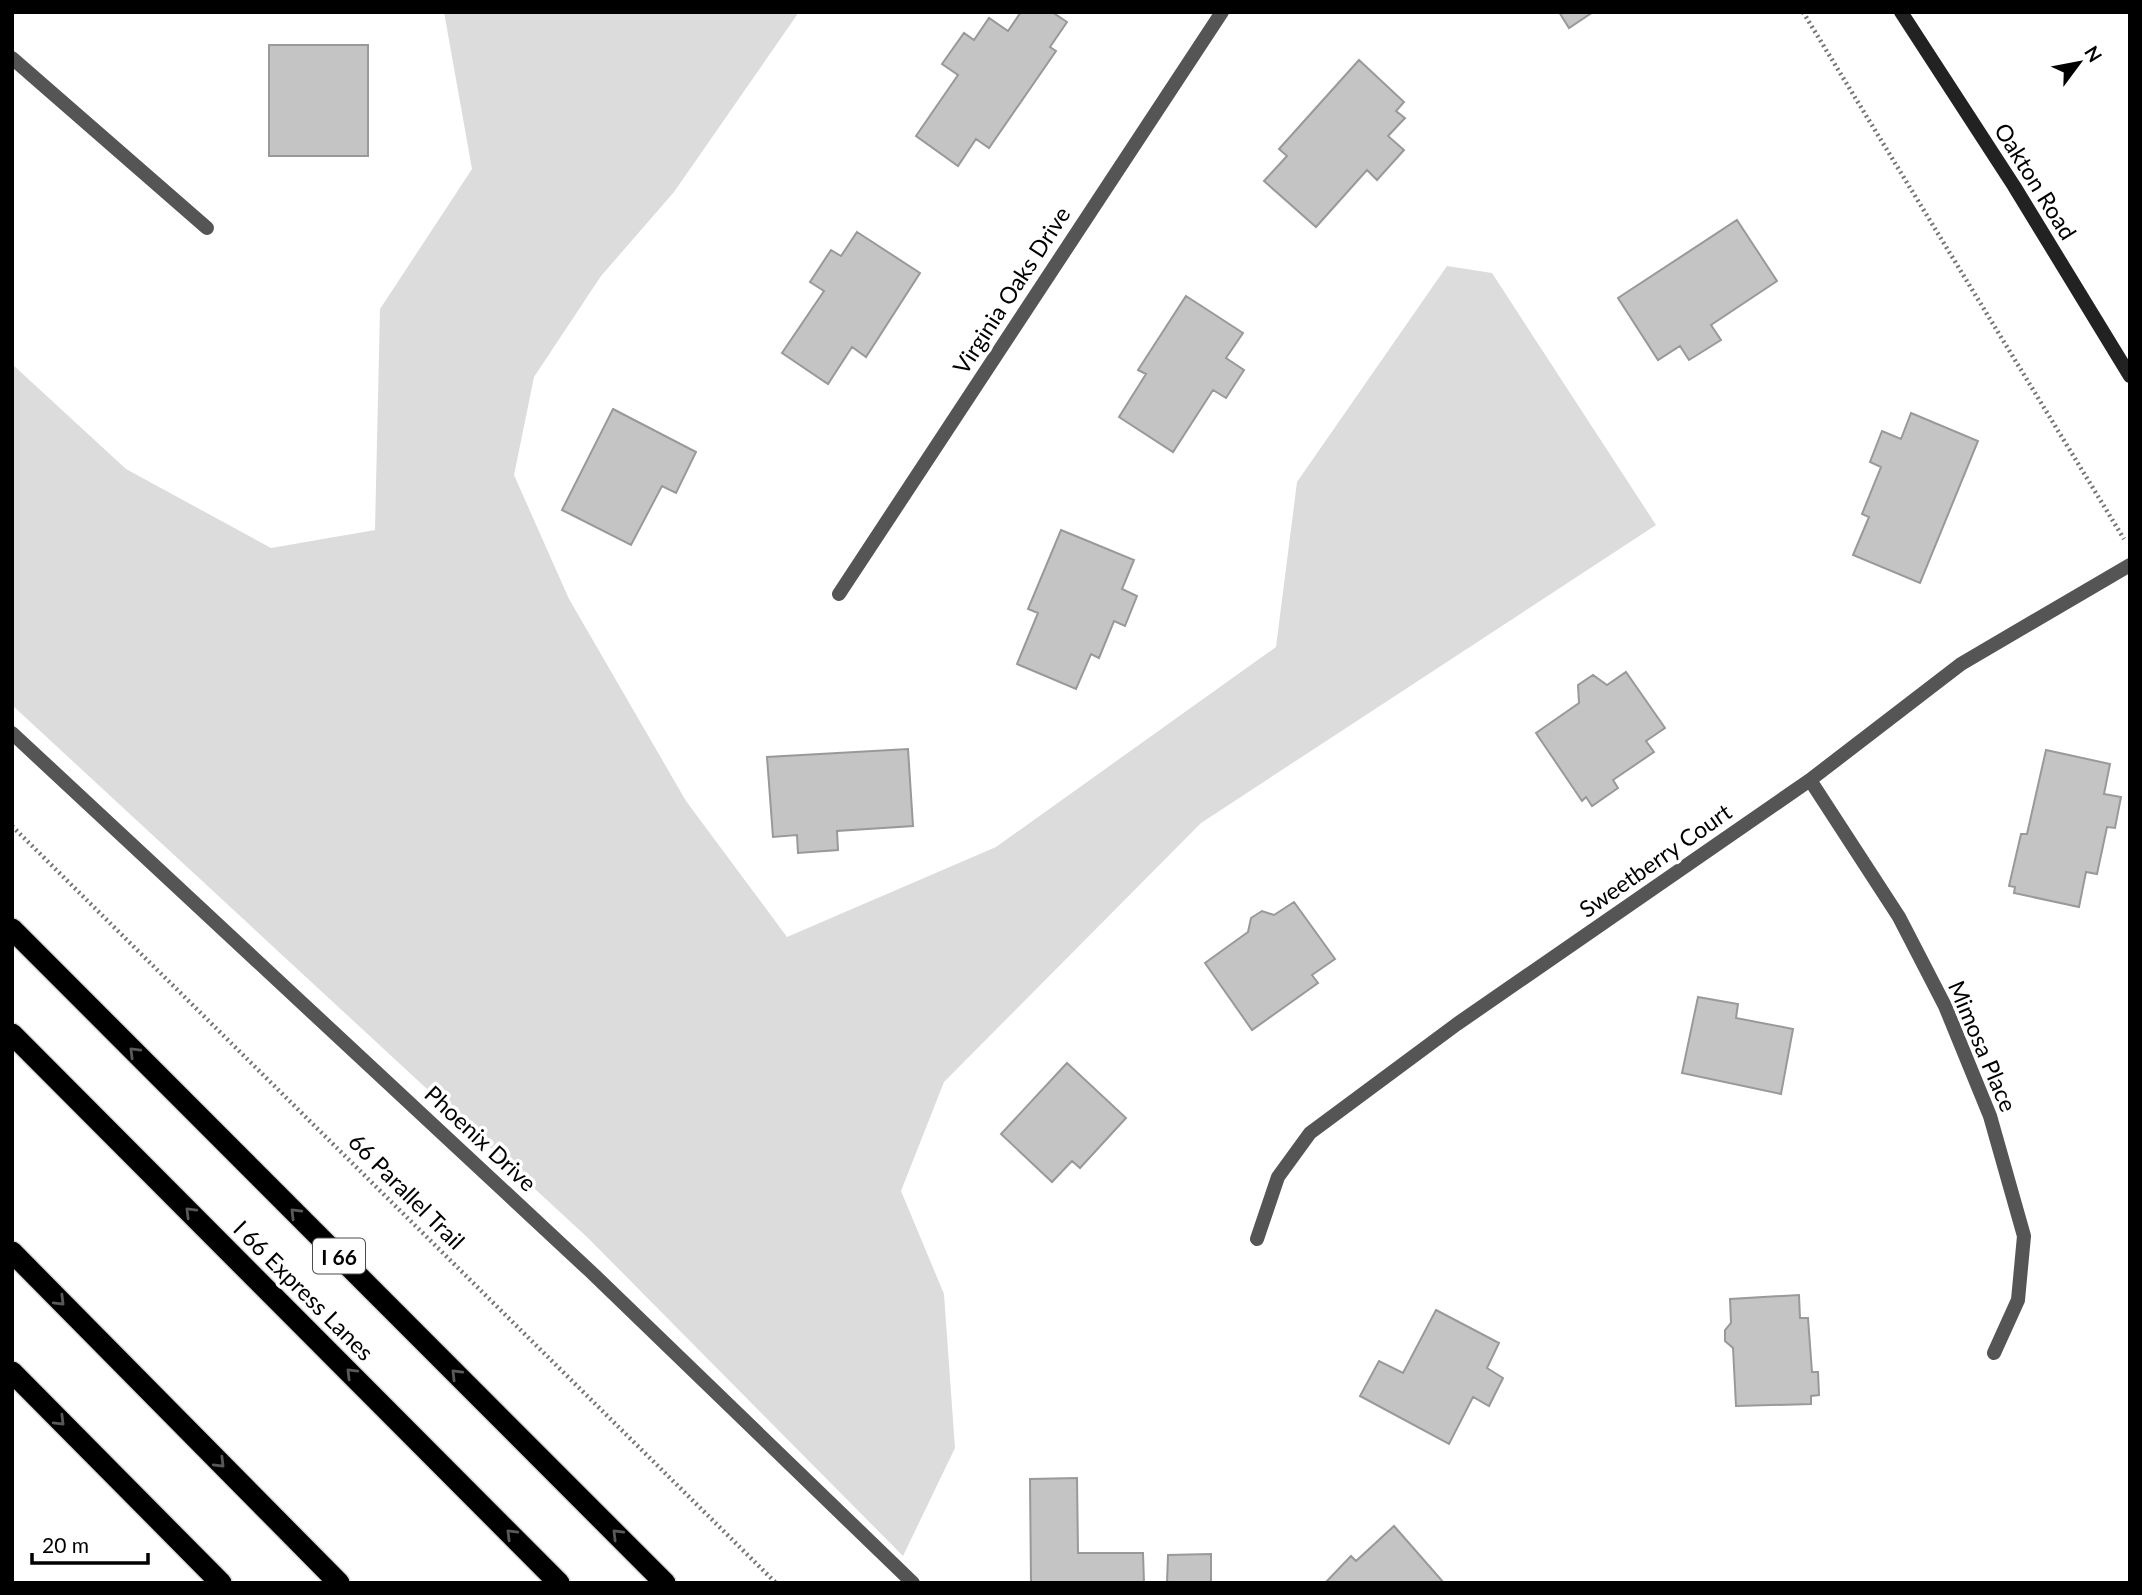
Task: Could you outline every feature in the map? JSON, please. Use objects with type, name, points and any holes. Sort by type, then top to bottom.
[{"type":"highway","name":"I 66","points":[[12,929],[665,1583]]},
{"type":"highway","name":"I 66 Express Lanes","points":[[12,1034],[559,1583]]},
{"type":"highway","points":[[12,1252],[340,1583]]},
{"type":"highway","points":[[12,1372],[221,1583]]},
{"type":"street","name":"Virginia Oaks Drive","points":[[839,594],[1222,12]]},
{"type":"street","name":"Oakton Road","points":[[1901,12],[2014,186],[2130,376]]},
{"type":"street","points":[[12,58],[207,228]]},
{"type":"street","name":"Sweetberry Court","points":[[1257,1239],[1279,1177],[1310,1133],[1457,1024],[1810,780],[1961,664],[2130,565]]},
{"type":"street","name":"Phoenix Drive","points":[[12,733],[590,1271],[914,1583]]},
{"type":"street","name":"Mimosa Place","points":[[1810,780],[1899,917],[1945,1006],[1990,1116],[2024,1236],[2018,1300],[1994,1353]]},
{"type":"path","points":[[1803,12],[2130,549]]},
{"type":"path","name":"66 Parallel Trail","points":[[12,826],[776,1583]]},
{"type":"shaded area","points":[[444,12],[799,12],[674,192],[601,276],[534,377],[514,475],[569,599],[686,801],[787,937],[996,847],[1276,647],[1297,482],[1447,266],[1492,273],[1656,525],[1201,823],[944,1082],[901,1191],[944,1294],[955,1448],[903,1556],[588,1238],[12,705],[12,364],[126,469],[271,548],[375,530],[380,309],[472,169]]},
{"type":"building","points":[[1021,12],[1052,12],[1067,22],[1050,47],[1056,51],[989,148],[976,139],[958,166],[916,136],[958,75],[942,64],[964,33],[974,40],[989,18],[1008,31]]},
{"type":"building","points":[[1559,12],[1593,12],[1569,28]]},
{"type":"building","points":[[269,45],[368,45],[368,156],[269,156]]},
{"type":"building","points":[[1359,60],[1404,102],[1396,111],[1405,118],[1388,136],[1404,150],[1377,180],[1367,170],[1316,227],[1264,181],[1287,156],[1279,149]]},
{"type":"building","points":[[1737,220],[1777,281],[1711,325],[1721,340],[1689,360],[1680,346],[1658,360],[1618,298]]},
{"type":"building","points":[[857,232],[920,273],[866,357],[852,347],[828,384],[782,353],[824,291],[810,282],[831,250],[841,256]]},
{"type":"building","points":[[1186,296],[1243,333],[1226,358],[1244,370],[1226,398],[1213,390],[1173,452],[1119,417],[1146,374],[1138,370]]},
{"type":"building","points":[[613,409],[696,452],[676,493],[662,486],[631,545],[562,510]]},
{"type":"building","points":[[1911,413],[1978,441],[1920,583],[1853,555],[1869,517],[1862,514],[1881,467],[1870,462],[1882,431],[1901,439]]},
{"type":"building","points":[[1061,530],[1134,560],[1122,589],[1137,596],[1125,626],[1114,621],[1099,658],[1091,654],[1076,689],[1017,664],[1038,613],[1028,609]]},
{"type":"building","points":[[1626,672],[1665,728],[1646,741],[1654,752],[1613,780],[1618,788],[1592,806],[1586,797],[1582,801],[1536,733],[1579,703],[1578,685],[1593,675],[1607,685]]},
{"type":"building","points":[[908,749],[913,826],[837,831],[838,850],[798,853],[797,835],[773,837],[767,757]]},
{"type":"building","points":[[2046,750],[2110,764],[2104,794],[2121,797],[2115,828],[2107,827],[2097,874],[2086,872],[2079,907],[2014,893],[2015,887],[2009,886],[2021,834],[2027,834]]},
{"type":"building","points":[[1294,902],[1335,959],[1312,975],[1318,983],[1252,1030],[1205,963],[1248,932],[1251,918],[1262,911],[1274,915]]},
{"type":"building","points":[[1698,997],[1738,1004],[1736,1018],[1793,1029],[1781,1094],[1682,1073]]},
{"type":"building","points":[[1067,1063],[1126,1118],[1080,1168],[1072,1161],[1052,1182],[1001,1134]]},
{"type":"building","points":[[1799,1295],[1800,1318],[1808,1318],[1812,1372],[1818,1372],[1819,1395],[1811,1396],[1811,1404],[1736,1406],[1733,1348],[1725,1341],[1725,1330],[1731,1323],[1730,1299]]},
{"type":"building","points":[[1436,1310],[1499,1343],[1487,1368],[1503,1378],[1489,1406],[1473,1397],[1449,1444],[1360,1396],[1379,1361],[1403,1373]]},
{"type":"building","points":[[1077,1478],[1078,1553],[1143,1553],[1144,1583],[1031,1583],[1030,1479]]},
{"type":"building","points":[[1394,1526],[1444,1583],[1325,1583],[1351,1556],[1356,1561]]},
{"type":"building","points":[[1211,1554],[1211,1583],[1167,1583],[1168,1555]]}]
